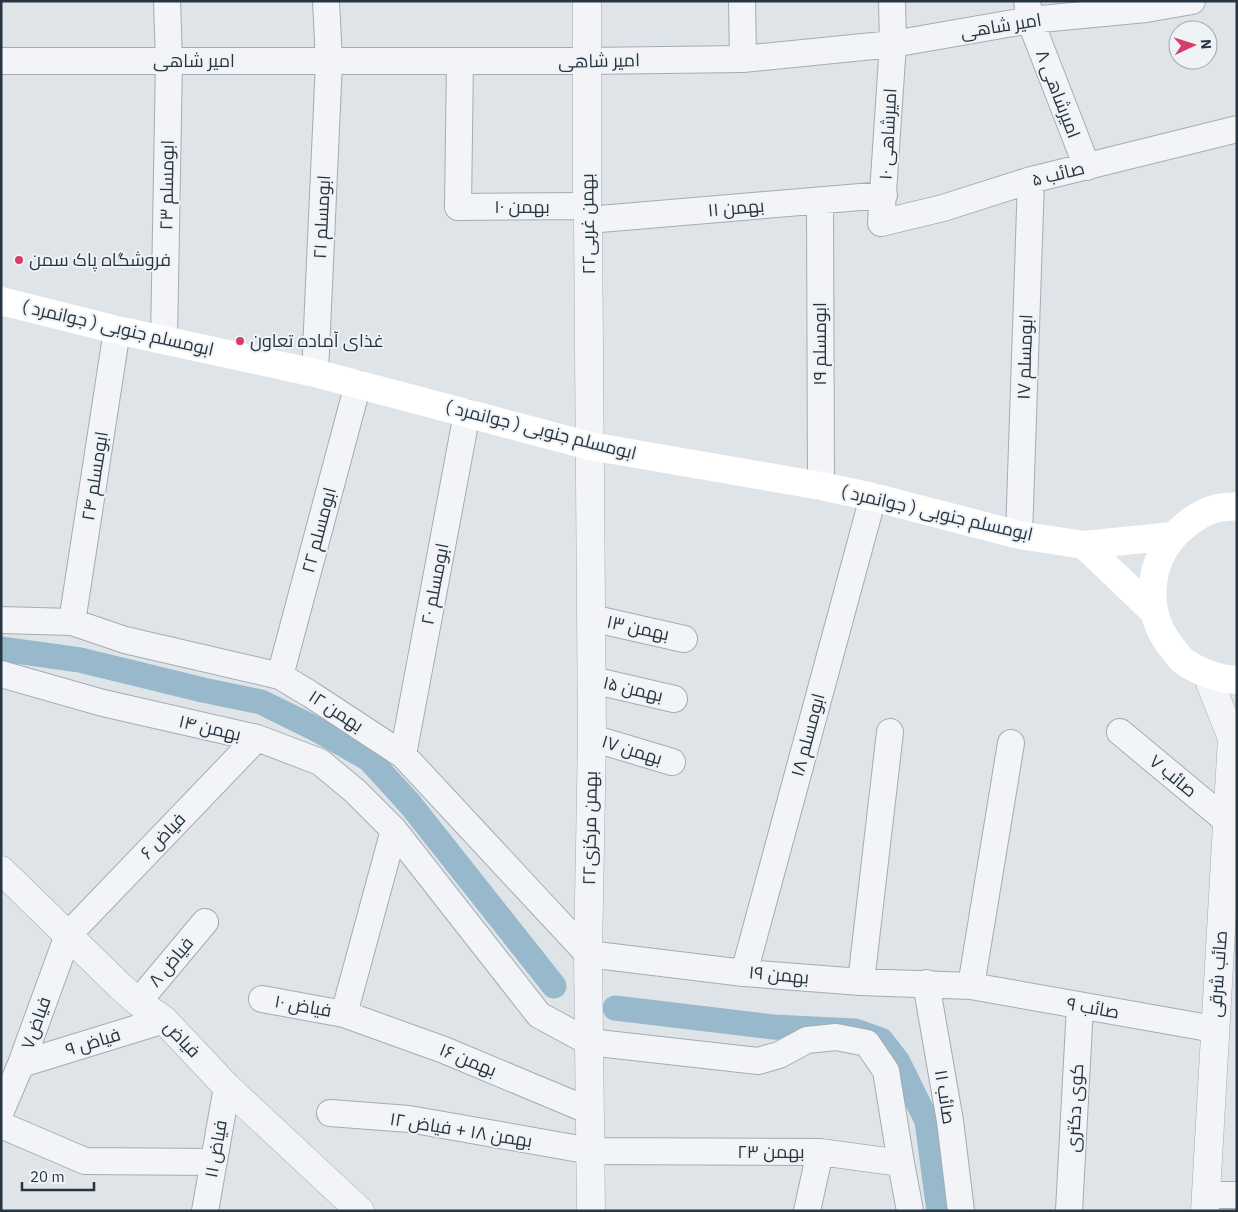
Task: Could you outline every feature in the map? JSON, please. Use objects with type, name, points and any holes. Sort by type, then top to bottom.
[{"type":"main road","name":"ابومسلم جنوبی ( جوانمرد )","points":[[1,301],[117,330],[315,373],[590,446],[821,486],[1020,534],[1084,545],[1173,536]]},
{"type":"main road","points":[[1237,506],[1217,508],[1192,519],[1173,536],[1159,559],[1152,585],[1154,612],[1164,639],[1183,660],[1207,675],[1237,680]]},
{"type":"main road","points":[[1084,545],[1154,612]]},
{"type":"street","name":"ابومسلم ۲۳","points":[[164,340],[169,61],[167,1]]},
{"type":"street","name":"ابومسلم ۲۱","points":[[315,373],[329,62],[326,1]]},
{"type":"street","name":"۲۲بهمن غربی","points":[[587,1],[590,446]]},
{"type":"street","points":[[742,1],[743,59]]},
{"type":"street","name":"امیرشاهی ۱۰","points":[[881,223],[892,44],[892,1]]},
{"type":"street","name":"امیر شاهی","points":[[1,61],[460,62],[743,59],[892,44],[1028,11],[1192,1]]},
{"type":"street","name":"امیرشاهی ۸","points":[[1028,11],[1086,167]]},
{"type":"street","name":"بهمن ۱۰","points":[[460,62],[458,207],[588,213]]},
{"type":"street","name":"صائب ۵","points":[[881,223],[943,208],[1031,180],[1237,129]]},
{"type":"street","name":"ابومسلم ۱۷","points":[[1020,534],[1031,180]]},
{"type":"street","name":"بهمن ۱۱","points":[[588,213],[820,201],[884,195]]},
{"type":"street","name":"ابومسلم ۱۹","points":[[820,201],[821,486]]},
{"type":"street","name":"ابومسلم ۲۴","points":[[72,622],[117,330]]},
{"type":"street","name":"ابومسلم ۲۲","points":[[280,676],[358,384]]},
{"type":"street","name":"ابومسلم ۲۰","points":[[403,755],[467,413]]},
{"type":"street","name":"۲۲بهمن مرکزی","points":[[590,446],[592,738],[588,954],[592,1211]]},
{"type":"street","name":"ابومسلم ۱۸","points":[[744,972],[873,497]]},
{"type":"street","name":"بهمن ۱۳","points":[[591,618],[684,639]]},
{"type":"street","name":"بهمن ۱۲","points":[[1,620],[72,622],[125,640],[280,676],[403,755],[588,954]]},
{"type":"street","points":[[1207,675],[1234,733]]},
{"type":"street","name":"بهمن ۱۵","points":[[592,680],[674,699]]},
{"type":"street","name":"بهمن ۱۴","points":[[4,681],[257,738],[320,762],[355,791],[394,830],[539,1015],[589,1042]]},
{"type":"street","points":[[861,982],[890,732]]},
{"type":"street","name":"صائب ۷","points":[[1120,732],[1227,820]]},
{"type":"street","name":"صائب شرقی","points":[[1205,1203],[1214,1029],[1230,896],[1227,820],[1234,733]]},
{"type":"street","name":"فیاض ۶","points":[[68,934],[257,738]]},
{"type":"street","name":"بهمن ۱۷","points":[[592,738],[672,762]]},
{"type":"street","points":[[971,986],[1011,743]]},
{"type":"street","points":[[344,1014],[394,830]]},
{"type":"street","name":"فیاض","points":[[1,870],[121,987],[138,1002],[164,1020],[227,1087],[360,1211]]},
{"type":"street","name":"فیاض ۸","points":[[138,1002],[205,922]]},
{"type":"street","name":"فیاض۷","points":[[4,1097],[22,1064],[68,934]]},
{"type":"street","name":"بهمن ۱۹","points":[[588,954],[744,972],[861,982],[971,986]]},
{"type":"street","name":"صائب ۱۱","points":[[926,983],[950,1121],[962,1211]]},
{"type":"street","name":"صائب ۹","points":[[971,986],[1214,1029]]},
{"type":"street","name":"فیاض ۱۰","points":[[262,999],[344,1014]]},
{"type":"street","name":"کوی دکتری","points":[[1070,1211],[1080,1006]]},
{"type":"street","name":"بهمن ۱۶","points":[[344,1014],[444,1050],[590,1111]]},
{"type":"street","name":"فیاض ۹","points":[[22,1064],[164,1020]]},
{"type":"street","points":[[589,1042],[758,1061],[779,1055],[807,1040],[836,1037],[867,1043],[886,1071],[910,1211]]},
{"type":"street","name":"فیاض ۱۱","points":[[204,1211],[227,1087]]},
{"type":"street","name":"بهمن ۱۸ + فیاض ۱۲","points":[[330,1113],[409,1119],[591,1152]]},
{"type":"street","points":[[1,1125],[85,1161],[213,1162]]},
{"type":"street","name":"بهمن ۲۳","points":[[591,1152],[820,1152],[902,1163]]},
{"type":"street","points":[[807,1211],[820,1152]]},
{"type":"street","points":[[1205,1203],[1237,1195]]},
{"type":"waterway","points":[[1,649],[80,660],[261,702],[316,729],[369,759],[410,804],[554,986]]},
{"type":"waterway","points":[[615,1008],[773,1027],[855,1031],[881,1040],[898,1062],[927,1121],[939,1211]]},
{"type":"place","name":"فروشگاه پاک سمن","points":[[19,260]]},
{"type":"place","name":"غذای آماده تعاون","points":[[240,341]]}]
